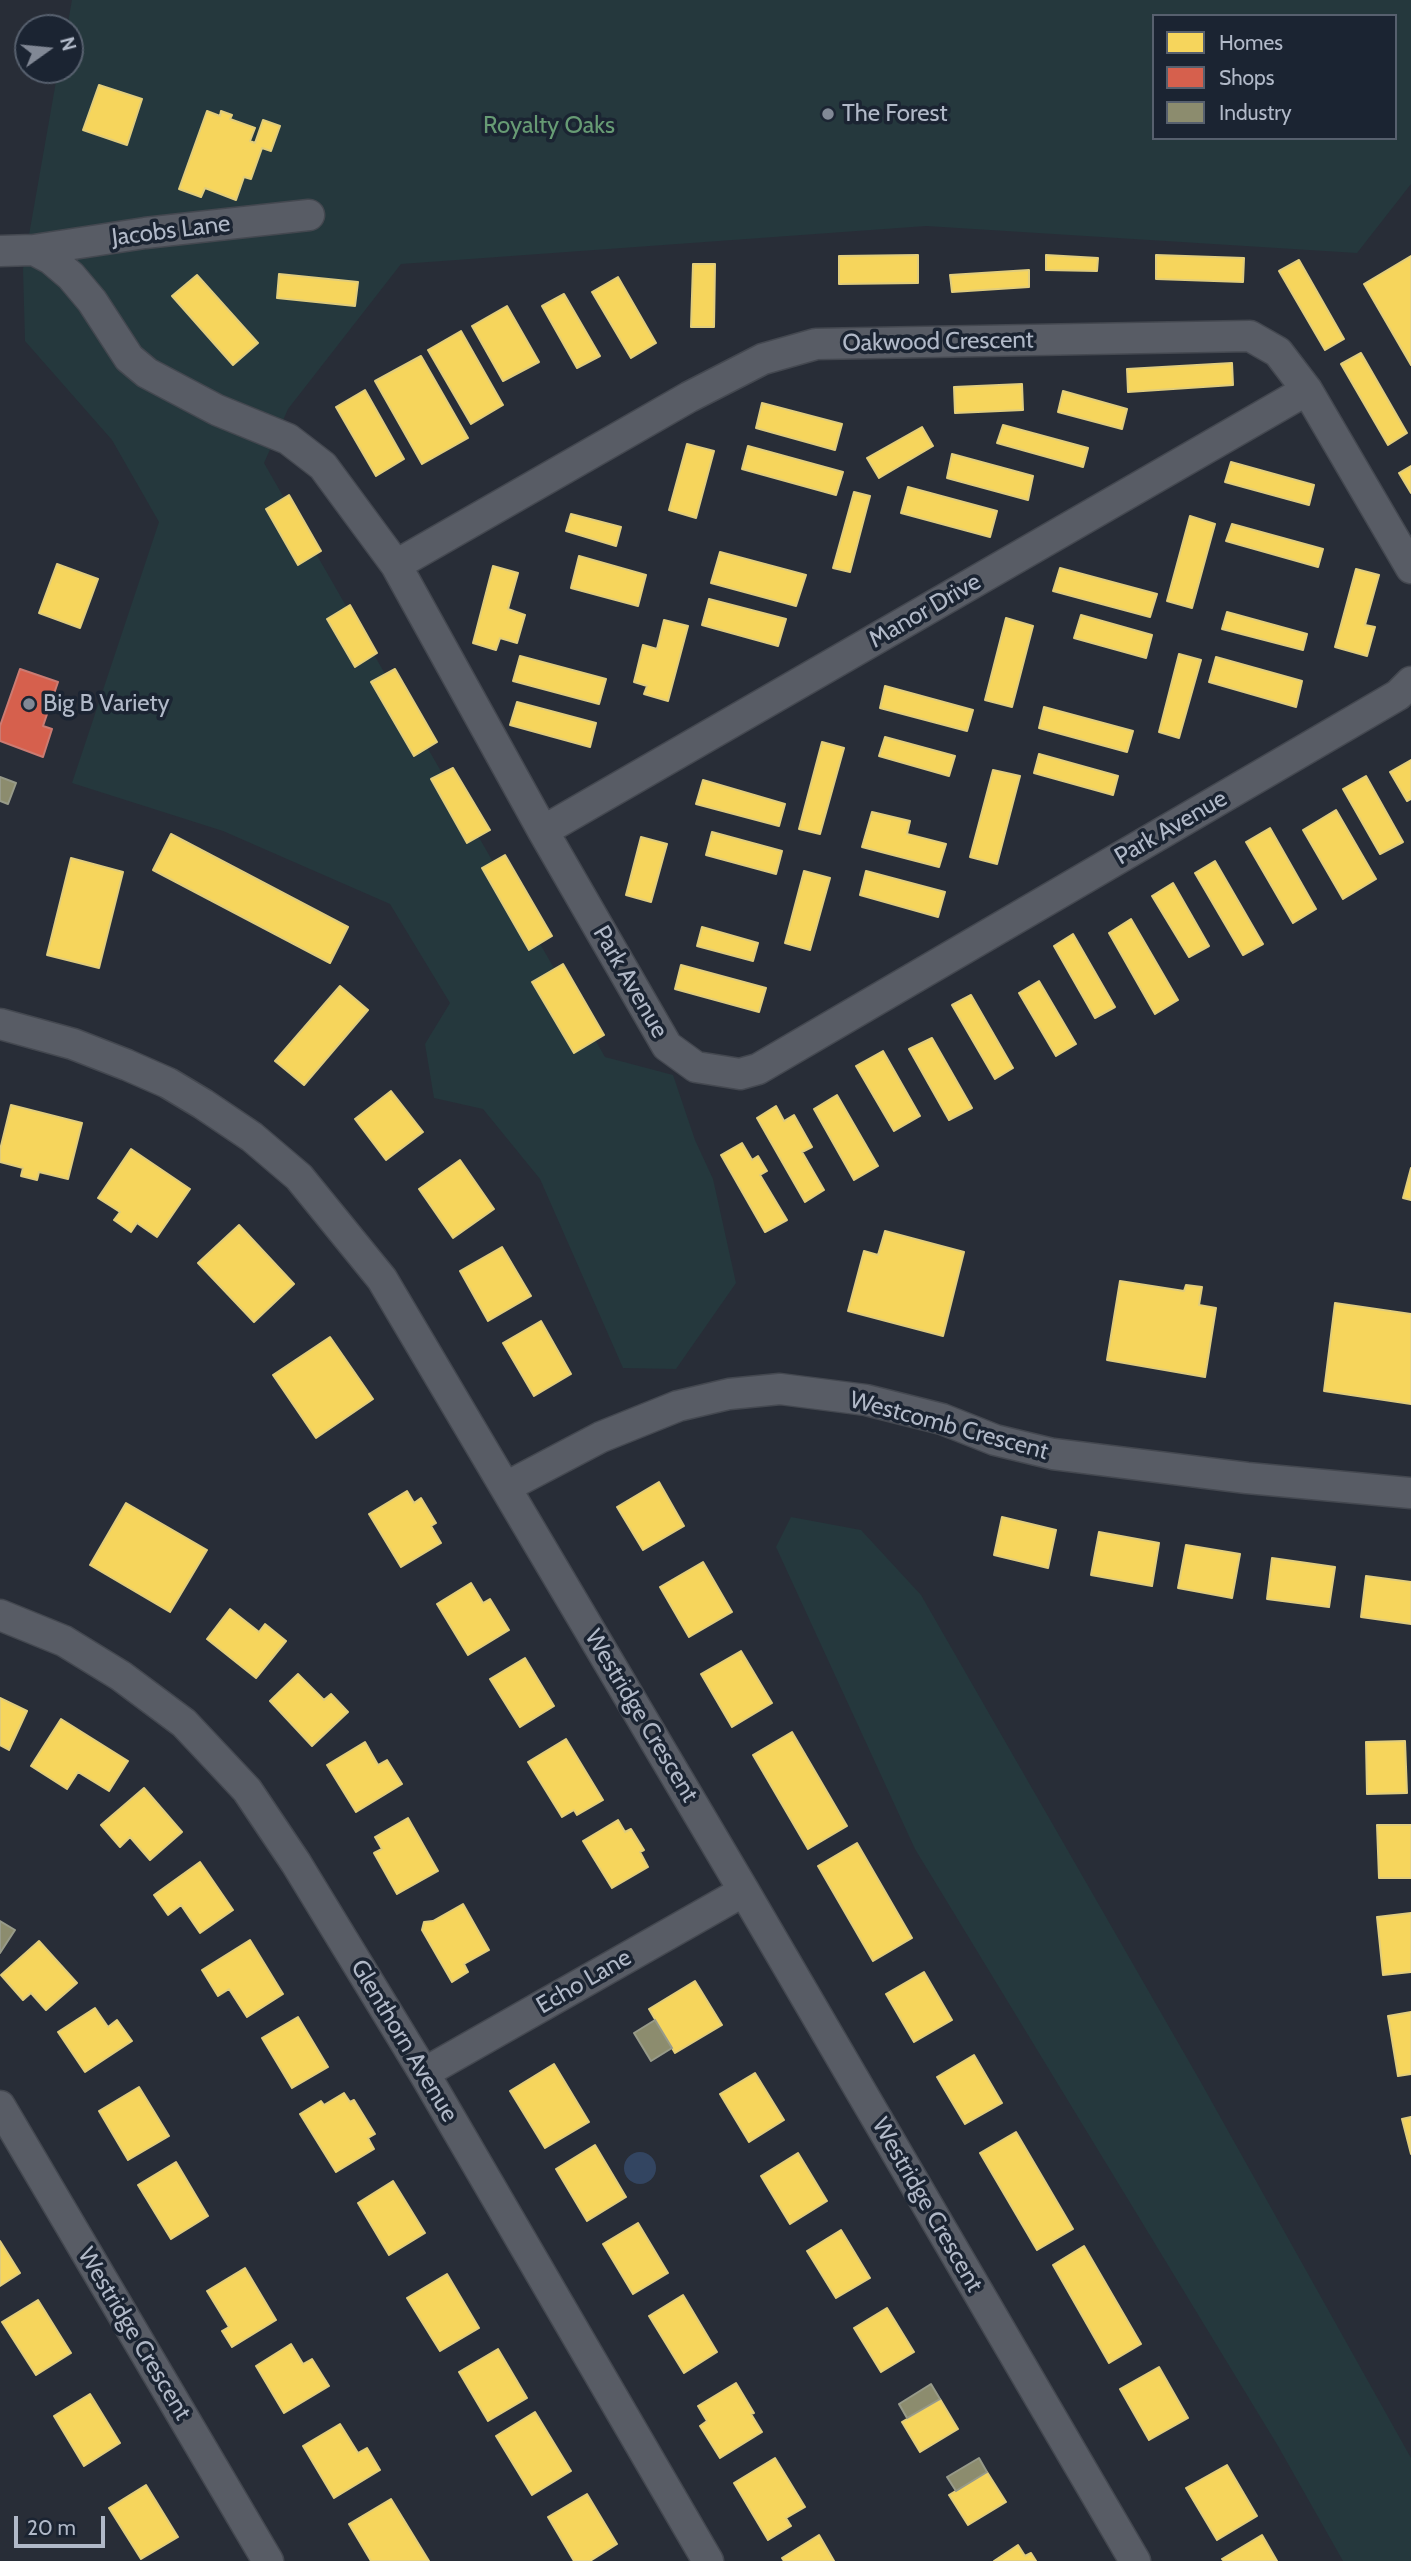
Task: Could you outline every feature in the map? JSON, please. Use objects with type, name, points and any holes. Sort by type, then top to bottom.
[{"type":"street","name":"Jacobs Lane","points":[[0,251],[34,250],[145,233],[309,215]]},
{"type":"street","name":"Park Avenue","points":[[34,250],[51,259],[71,276],[92,301],[129,358],[165,384],[217,410],[288,439],[323,466],[396,565],[543,831],[667,1046],[696,1067],[740,1074],[758,1069],[1398,695],[1411,682]]},
{"type":"street","name":"Oakwood Crescent","points":[[396,565],[702,391],[763,359],[816,344],[1250,335],[1278,352],[1307,390],[1411,568]]},
{"type":"street","name":"Manor Drive","points":[[543,831],[1307,390]]},
{"type":"street","name":"Westridge Crescent","points":[[0,1024],[73,1044],[168,1083],[252,1137],[299,1177],[382,1279],[744,1891],[1135,2561]]},
{"type":"street","name":"Westcomb Crescent","points":[[506,1487],[601,1437],[678,1406],[729,1394],[780,1389],[866,1400],[942,1419],[995,1440],[1053,1454],[1247,1478],[1411,1493]]},
{"type":"street","name":"Glenthorn Avenue","points":[[0,1615],[64,1641],[121,1676],[184,1723],[247,1790],[296,1863],[425,2073],[708,2561]]},
{"type":"street","name":"Echo Lane","points":[[425,2073],[744,1891]]},
{"type":"street","name":"Westridge Crescent","points":[[0,2106],[268,2561]]},
{"type":"green space","name":"Royalty Oaks","points":[[72,0],[1411,0],[1411,184],[1357,253],[926,226],[401,264],[288,409],[264,463],[605,1057],[673,1075],[695,1140],[713,1179],[736,1283],[676,1369],[623,1368],[540,1179],[483,1109],[434,1098],[425,1044],[450,1003],[390,904],[223,831],[72,783],[159,522],[112,440],[25,341],[23,269],[56,84],[84,84],[84,14],[70,14]]},
{"type":"green space","points":[[791,1517],[861,1530],[921,1595],[1199,2079],[1411,2458],[1411,2561],[1343,2561],[1278,2446],[915,1849],[776,1547]]},
{"type":"water","points":[[640,2152],[651,2157],[656,2168],[651,2179],[640,2184],[629,2179],[624,2168],[629,2157]]},
{"type":"building: Homes","points":[[99,85],[142,99],[127,145],[83,130]]},
{"type":"building: Homes","points":[[207,111],[220,116],[221,111],[232,115],[230,119],[255,128],[250,141],[255,143],[263,120],[280,126],[271,151],[262,148],[251,179],[244,177],[236,200],[205,188],[201,197],[179,189]]},
{"type":"building: Homes","points":[[918,255],[918,283],[839,284],[839,256]]},
{"type":"building: Homes","points":[[1046,255],[1098,258],[1097,271],[1046,270]]},
{"type":"building: Homes","points":[[1156,255],[1244,258],[1243,282],[1156,279]]},
{"type":"building: Homes","points":[[1411,256],[1411,365],[1364,284]]},
{"type":"building: Homes","points":[[1299,260],[1344,339],[1325,350],[1279,271]]},
{"type":"building: Homes","points":[[693,264],[715,264],[714,327],[691,327]]},
{"type":"building: Homes","points":[[1029,270],[1029,287],[952,292],[950,275]]},
{"type":"building: Homes","points":[[279,274],[358,282],[355,306],[277,298]]},
{"type":"building: Homes","points":[[197,275],[258,343],[233,365],[172,296]]},
{"type":"building: Homes","points":[[618,277],[656,343],[631,358],[592,292]]},
{"type":"building: Homes","points":[[564,294],[600,356],[577,368],[542,306]]},
{"type":"building: Homes","points":[[507,306],[539,362],[503,381],[472,326]]},
{"type":"building: Homes","points":[[461,331],[503,405],[471,424],[428,350]]},
{"type":"building: Homes","points":[[1361,353],[1407,433],[1388,445],[1341,364]]},
{"type":"building: Homes","points":[[421,356],[468,438],[422,464],[375,381]]},
{"type":"building: Homes","points":[[1232,363],[1233,385],[1128,392],[1127,369]]},
{"type":"building: Homes","points":[[1022,384],[1023,410],[955,413],[954,387]]},
{"type":"building: Homes","points":[[365,390],[404,459],[376,476],[336,407]]},
{"type":"building: Homes","points":[[1063,391],[1127,409],[1122,429],[1058,412]]},
{"type":"building: Homes","points":[[762,403],[842,424],[835,450],[756,428]]},
{"type":"building: Homes","points":[[1003,425],[1088,448],[1083,467],[997,443]]},
{"type":"building: Homes","points":[[922,427],[933,446],[879,478],[867,458]]},
{"type":"building: Homes","points":[[687,444],[714,451],[696,518],[669,510]]},
{"type":"building: Homes","points":[[748,446],[843,472],[836,495],[742,469]]},
{"type":"building: Homes","points":[[952,454],[1033,476],[1028,500],[947,478]]},
{"type":"building: Homes","points":[[1231,462],[1314,485],[1309,505],[1225,482]]},
{"type":"building: Homes","points":[[1411,466],[1411,493],[1399,473]]},
{"type":"building: Homes","points":[[908,487],[997,511],[990,537],[901,513]]},
{"type":"building: Homes","points":[[854,492],[870,496],[850,572],[833,568]]},
{"type":"building: Homes","points":[[289,495],[321,551],[298,565],[266,509]]},
{"type":"building: Homes","points":[[571,514],[621,527],[616,546],[566,531]]},
{"type":"building: Homes","points":[[1190,516],[1215,524],[1192,608],[1167,601]]},
{"type":"building: Homes","points":[[1232,524],[1323,549],[1318,567],[1226,541]]},
{"type":"building: Homes","points":[[720,552],[806,575],[796,606],[711,583]]},
{"type":"building: Homes","points":[[579,556],[646,575],[638,606],[571,588]]},
{"type":"building: Homes","points":[[57,564],[98,579],[80,628],[39,613]]},
{"type":"building: Homes","points":[[493,566],[518,573],[508,609],[525,615],[517,643],[500,638],[496,650],[473,643]]},
{"type":"building: Homes","points":[[1060,568],[1157,594],[1150,617],[1053,591]]},
{"type":"building: Homes","points":[[1356,569],[1379,575],[1365,625],[1375,627],[1367,656],[1335,647]]},
{"type":"building: Homes","points":[[709,599],[786,619],[778,646],[702,625]]},
{"type":"building: Homes","points":[[350,605],[377,653],[355,667],[327,619]]},
{"type":"building: Homes","points":[[1227,612],[1307,634],[1303,650],[1222,629]]},
{"type":"building: Homes","points":[[1081,615],[1152,635],[1146,658],[1074,638]]},
{"type":"building: Homes","points":[[1006,618],[1033,626],[1012,707],[985,700]]},
{"type":"building: Homes","points":[[664,620],[688,626],[668,701],[644,694],[647,686],[634,682],[643,645],[657,649]]},
{"type":"building: Homes","points":[[1179,654],[1201,660],[1179,738],[1159,732]]},
{"type":"building: Homes","points":[[520,656],[606,679],[599,704],[513,681]]},
{"type":"building: Homes","points":[[1216,657],[1302,681],[1296,707],[1209,682]]},
{"type":"building: Homes","points":[[395,669],[437,742],[414,756],[371,682]]},
{"type":"building: Homes","points":[[885,686],[973,710],[967,731],[880,708]]},
{"type":"building: Homes","points":[[517,702],[596,723],[590,747],[510,725]]},
{"type":"building: Homes","points":[[1044,707],[1133,731],[1127,752],[1039,728]]},
{"type":"building: Homes","points":[[885,737],[955,756],[949,776],[879,756]]},
{"type":"building: Homes","points":[[822,742],[844,748],[820,834],[799,829]]},
{"type":"building: Homes","points":[[1039,754],[1118,776],[1113,795],[1034,773]]},
{"type":"building: Homes","points":[[1411,760],[1411,799],[1407,801],[1390,772]]},
{"type":"building: Homes","points":[[453,768],[490,830],[467,843],[431,779]]},
{"type":"building: Homes","points":[[993,770],[1020,776],[997,864],[970,857]]},
{"type":"building: Homes","points":[[1366,776],[1403,842],[1380,854],[1343,789]]},
{"type":"building: Homes","points":[[703,780],[785,804],[779,826],[696,804]]},
{"type":"building: Homes","points":[[1336,810],[1376,879],[1343,899],[1303,830]]},
{"type":"building: Homes","points":[[872,812],[910,821],[907,834],[946,844],[939,867],[862,847]]},
{"type":"building: Homes","points":[[1270,828],[1316,909],[1293,923],[1246,842]]},
{"type":"building: Homes","points":[[712,832],[782,851],[776,874],[706,855]]},
{"type":"building: Homes","points":[[171,834],[348,927],[330,963],[153,870]]},
{"type":"building: Homes","points":[[641,837],[667,844],[651,902],[626,895]]},
{"type":"building: Homes","points":[[505,855],[552,936],[529,950],[482,868]]},
{"type":"building: Homes","points":[[71,858],[123,872],[99,968],[47,955]]},
{"type":"building: Homes","points":[[1215,861],[1263,944],[1243,955],[1195,873]]},
{"type":"building: Homes","points":[[804,871],[830,878],[810,950],[785,943]]},
{"type":"building: Homes","points":[[866,871],[945,892],[938,917],[860,895]]},
{"type":"building: Homes","points":[[1173,883],[1209,946],[1189,957],[1152,896]]},
{"type":"building: Homes","points":[[1131,919],[1178,1000],[1155,1014],[1109,933]]},
{"type":"building: Homes","points":[[702,927],[758,943],[753,961],[697,946]]},
{"type":"building: Homes","points":[[1073,934],[1115,1007],[1095,1018],[1054,946]]},
{"type":"building: Homes","points":[[563,964],[604,1035],[574,1053],[532,982]]},
{"type":"building: Homes","points":[[681,965],[766,988],[759,1012],[675,989]]},
{"type":"building: Homes","points":[[1039,981],[1076,1044],[1056,1056],[1019,993]]},
{"type":"building: Homes","points":[[340,986],[368,1010],[304,1085],[275,1061]]},
{"type":"building: Homes","points":[[971,995],[1013,1068],[995,1079],[952,1005]]},
{"type":"building: Homes","points":[[932,1038],[972,1108],[949,1120],[909,1049]]},
{"type":"building: Homes","points":[[883,1051],[920,1116],[894,1131],[856,1066]]},
{"type":"building: Homes","points":[[391,1091],[423,1132],[386,1160],[355,1119]]},
{"type":"building: Homes","points":[[837,1095],[878,1166],[854,1180],[814,1109]]},
{"type":"building: Homes","points":[[11,1105],[82,1123],[68,1179],[39,1172],[37,1180],[21,1176],[23,1168],[0,1162],[0,1150]]},
{"type":"building: Homes","points":[[776,1106],[784,1121],[794,1115],[812,1147],[802,1152],[824,1190],[805,1202],[757,1118]]},
{"type":"building: Homes","points":[[742,1143],[752,1160],[758,1156],[767,1171],[760,1175],[787,1220],[765,1232],[721,1155]]},
{"type":"building: Homes","points":[[131,1149],[190,1189],[157,1237],[137,1223],[131,1232],[114,1220],[120,1212],[98,1198]]},
{"type":"building: Homes","points":[[460,1160],[494,1209],[453,1238],[419,1189]]},
{"type":"building: Homes","points":[[1411,1168],[1411,1200],[1403,1198]]},
{"type":"building: Homes","points":[[239,1225],[294,1284],[254,1322],[198,1263]]},
{"type":"building: Homes","points":[[885,1231],[964,1252],[943,1336],[848,1311],[864,1251],[878,1255]]},
{"type":"building: Homes","points":[[502,1247],[531,1296],[488,1321],[460,1271]]},
{"type":"building: Homes","points":[[1120,1281],[1184,1291],[1186,1285],[1202,1287],[1199,1305],[1216,1308],[1205,1377],[1107,1360]]},
{"type":"building: Homes","points":[[1335,1303],[1411,1314],[1411,1404],[1324,1391]]},
{"type":"building: Homes","points":[[541,1321],[571,1374],[534,1396],[503,1343]]},
{"type":"building: Homes","points":[[330,1337],[373,1399],[316,1438],[273,1375]]},
{"type":"building: Homes","points":[[659,1482],[684,1526],[643,1550],[617,1507]]},
{"type":"building: Homes","points":[[407,1491],[414,1503],[421,1498],[436,1523],[431,1526],[441,1543],[401,1567],[369,1514]]},
{"type":"building: Homes","points":[[126,1503],[207,1550],[170,1612],[90,1565]]},
{"type":"building: Homes","points":[[1002,1517],[1056,1530],[1048,1568],[994,1555]]},
{"type":"building: Homes","points":[[1099,1532],[1159,1543],[1152,1586],[1091,1575]]},
{"type":"building: Homes","points":[[1186,1545],[1240,1554],[1232,1598],[1178,1588]]},
{"type":"building: Homes","points":[[1272,1558],[1335,1567],[1329,1607],[1267,1599]]},
{"type":"building: Homes","points":[[703,1562],[732,1612],[689,1637],[660,1587]]},
{"type":"building: Homes","points":[[1366,1576],[1411,1582],[1411,1624],[1361,1617]]},
{"type":"building: Homes","points":[[471,1583],[483,1603],[490,1599],[509,1630],[468,1655],[437,1604]]},
{"type":"building: Homes","points":[[230,1609],[259,1632],[265,1624],[286,1641],[256,1678],[207,1639]]},
{"type":"building: Homes","points":[[741,1651],[772,1703],[732,1727],[701,1674]]},
{"type":"building: Homes","points":[[525,1658],[554,1706],[520,1727],[490,1679]]},
{"type":"building: Homes","points":[[298,1674],[324,1700],[331,1694],[348,1712],[312,1746],[270,1701]]},
{"type":"building: Homes","points":[[0,1698],[27,1711],[9,1750],[0,1745]]},
{"type":"building: Homes","points":[[61,1719],[128,1761],[109,1791],[78,1772],[67,1789],[31,1766]]},
{"type":"building: Homes","points":[[792,1732],[847,1826],[808,1849],[753,1755]]},
{"type":"building: Homes","points":[[566,1739],[603,1800],[577,1815],[574,1810],[562,1817],[528,1762]]},
{"type":"building: Homes","points":[[1405,1741],[1407,1793],[1367,1794],[1366,1742]]},
{"type":"building: Homes","points":[[365,1742],[378,1765],[387,1760],[402,1784],[356,1812],[327,1765]]},
{"type":"building: Homes","points":[[144,1788],[182,1832],[150,1860],[130,1837],[120,1847],[101,1825]]},
{"type":"building: Homes","points":[[408,1818],[438,1871],[397,1894],[374,1853],[382,1849],[375,1837]]},
{"type":"building: Homes","points":[[618,1820],[625,1832],[631,1829],[644,1850],[640,1852],[648,1867],[612,1888],[583,1841]]},
{"type":"building: Homes","points":[[1377,1825],[1411,1825],[1411,1878],[1379,1878]]},
{"type":"building: Homes","points":[[857,1843],[912,1938],[873,1961],[818,1866]]},
{"type":"building: Homes","points":[[200,1862],[233,1910],[200,1933],[181,1905],[168,1915],[154,1895]]},
{"type":"building: Homes","points":[[463,1904],[489,1950],[464,1964],[468,1972],[452,1982],[422,1930],[424,1922],[433,1921]]},
{"type":"building: Homes","points":[[1411,1913],[1411,1972],[1383,1975],[1377,1917]]},
{"type":"building: Homes","points":[[250,1940],[283,1994],[247,2017],[229,1989],[218,1996],[202,1970]]},
{"type":"building: Homes","points":[[39,1941],[77,1983],[46,2010],[31,1993],[23,2000],[1,1975]]},
{"type":"building: Homes","points":[[924,1972],[952,2020],[914,2042],[886,1994]]},
{"type":"building: Homes","points":[[695,1981],[722,2025],[675,2053],[649,2009]]},
{"type":"building: Homes","points":[[95,2008],[108,2027],[117,2020],[132,2041],[85,2072],[58,2032]]},
{"type":"building: Homes","points":[[1411,2012],[1411,2074],[1398,2076],[1388,2016]]},
{"type":"building: Homes","points":[[298,2017],[328,2067],[292,2088],[262,2038]]},
{"type":"building: Homes","points":[[974,2055],[1002,2103],[965,2124],[937,2077]]},
{"type":"building: Homes","points":[[554,2064],[589,2122],[545,2148],[510,2091]]},
{"type":"building: Homes","points":[[755,2073],[784,2120],[749,2142],[720,2094]]},
{"type":"building: Homes","points":[[139,2087],[169,2136],[128,2160],[99,2111]]},
{"type":"building: Homes","points":[[344,2093],[350,2102],[354,2100],[375,2134],[368,2138],[374,2149],[336,2172],[300,2114],[321,2101],[324,2105]]},
{"type":"building: Homes","points":[[1411,2117],[1411,2154],[1402,2119]]},
{"type":"building: Homes","points":[[1016,2132],[1073,2229],[1037,2250],[980,2153]]},
{"type":"building: Homes","points":[[595,2145],[626,2197],[587,2221],[556,2169]]},
{"type":"building: Homes","points":[[798,2153],[827,2201],[790,2224],[761,2176]]},
{"type":"building: Homes","points":[[176,2162],[208,2216],[171,2239],[138,2185]]},
{"type":"building: Homes","points":[[393,2181],[425,2233],[389,2255],[358,2203]]},
{"type":"building: Homes","points":[[638,2223],[668,2273],[633,2294],[603,2244]]},
{"type":"building: Homes","points":[[841,2230],[870,2278],[836,2298],[807,2251]]},
{"type":"building: Homes","points":[[0,2241],[20,2273],[0,2286]]},
{"type":"building: Homes","points":[[1084,2246],[1141,2344],[1109,2363],[1053,2265]]},
{"type":"building: Homes","points":[[245,2268],[276,2320],[232,2347],[222,2331],[229,2327],[207,2291]]},
{"type":"building: Homes","points":[[447,2274],[479,2328],[440,2351],[407,2298]]},
{"type":"building: Homes","points":[[683,2295],[717,2352],[684,2373],[649,2316]]},
{"type":"building: Homes","points":[[38,2300],[71,2353],[36,2375],[2,2322]]},
{"type":"building: Homes","points":[[887,2308],[914,2352],[881,2372],[854,2328]]},
{"type":"building: Homes","points":[[291,2344],[303,2364],[312,2359],[329,2386],[284,2413],[256,2366]]},
{"type":"building: Homes","points":[[498,2349],[527,2398],[488,2421],[459,2372]]},
{"type":"building: Homes","points":[[1159,2367],[1188,2418],[1149,2440],[1120,2389]]},
{"type":"building: Homes","points":[[736,2383],[762,2432],[720,2458],[700,2426],[707,2421],[698,2406]]},
{"type":"building: Homes","points":[[90,2394],[120,2443],[84,2466],[54,2416]]},
{"type":"building: Homes","points":[[940,2399],[958,2429],[920,2452],[902,2422]]},
{"type":"building: Homes","points":[[535,2412],[571,2471],[532,2495],[496,2436]]},
{"type":"building: Homes","points":[[340,2424],[358,2453],[367,2448],[380,2470],[334,2498],[303,2446]]},
{"type":"building: Homes","points":[[775,2458],[805,2507],[786,2518],[791,2526],[768,2540],[734,2483]]},
{"type":"building: Homes","points":[[1227,2465],[1257,2516],[1217,2540],[1186,2488]]},
{"type":"building: Homes","points":[[987,2472],[1006,2502],[968,2525],[949,2495]]},
{"type":"building: Homes","points":[[146,2485],[178,2537],[141,2559],[109,2508]]},
{"type":"building: Homes","points":[[587,2494],[617,2544],[590,2561],[574,2561],[548,2517]]},
{"type":"building: Homes","points":[[391,2499],[429,2561],[371,2561],[349,2524]]},
{"type":"building: Homes","points":[[819,2535],[834,2561],[784,2561],[782,2558]]},
{"type":"building: Homes","points":[[1262,2535],[1277,2561],[1222,2559]]},
{"type":"building: Homes","points":[[1018,2545],[1025,2556],[1031,2553],[1036,2561],[994,2561]]},
{"type":"building: Shops","name":"Big B Variety","points":[[20,669],[58,682],[43,726],[52,729],[43,757],[0,741],[0,726]]},
{"type":"building: Industry","points":[[0,777],[16,783],[8,804],[0,801]]},
{"type":"building: Industry","points":[[0,1921],[15,1930],[0,1953]]},
{"type":"building: Industry","points":[[655,2020],[672,2048],[651,2061],[634,2033]]},
{"type":"building: Industry","points":[[931,2384],[940,2399],[907,2418],[899,2404]]},
{"type":"building: Industry","points":[[979,2458],[987,2472],[956,2491],[947,2477]]},
{"type":"place","name":"The Forest","points":[[828,114]]},
{"type":"place","name":"Big B Variety","points":[[29,704]]}]
